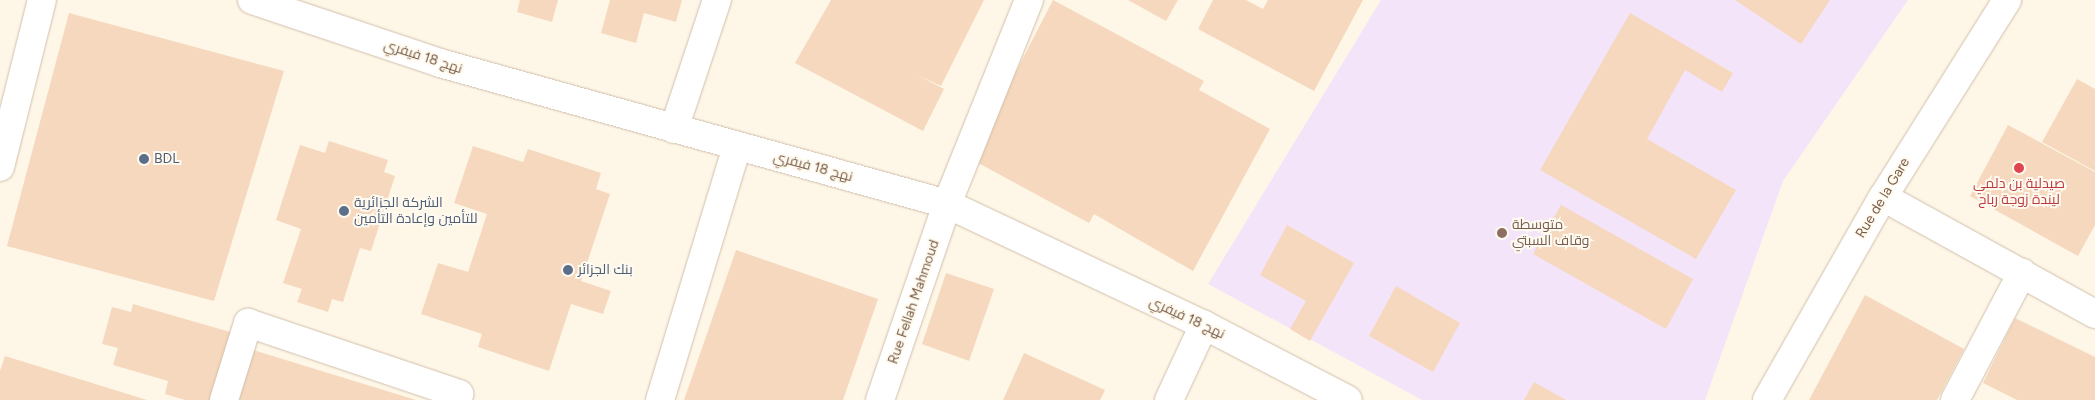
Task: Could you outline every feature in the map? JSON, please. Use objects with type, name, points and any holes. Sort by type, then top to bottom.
[{"type":"street","points":[[0,167],[42,0]]},
{"type":"street","name":"نهج 18 فيفري","points":[[252,0],[440,63],[947,204],[1204,325],[1348,400]]},
{"type":"street","points":[[674,129],[717,0]]},
{"type":"street","name":"Rue Fellah Mahmoud","points":[[880,400],[947,204],[1029,0]]},
{"type":"street","name":"Rue de la Gare","points":[[1767,400],[1883,196],[2007,0]]},
{"type":"street","points":[[660,400],[737,146]]},
{"type":"street","points":[[1883,196],[2095,314]]},
{"type":"street","points":[[1955,400],[2022,273]]},
{"type":"street","points":[[224,400],[248,323],[464,398]]},
{"type":"street","points":[[1169,400],[1204,325]]},
{"type":"shaded area","name":"متوسطة وقاف السبتي","points":[[1381,0],[1908,0],[1783,181],[1705,400],[1422,400],[1208,284]]},
{"type":"building","points":[[520,0],[558,0],[552,22],[517,12]]},
{"type":"building","points":[[610,0],[682,0],[676,22],[644,13],[636,43],[601,33]]},
{"type":"building","points":[[831,0],[984,0],[941,86],[917,75],[944,89],[923,131],[795,63]]},
{"type":"building","points":[[1053,0],[1204,81],[1199,90],[1270,129],[1193,271],[1094,214],[1089,223],[971,159]]},
{"type":"building","points":[[1128,0],[1178,0],[1166,21]]},
{"type":"building","points":[[1213,0],[1246,0],[1263,9],[1268,0],[1363,0],[1314,91],[1198,29]]},
{"type":"building","points":[[1735,0],[1830,0],[1801,44]]},
{"type":"building","name":"BDL","points":[[69,13],[284,71],[214,301],[7,246]]},
{"type":"building","points":[[1630,13],[1733,73],[1722,92],[1685,70],[1647,139],[1736,190],[1696,259],[1540,170]]},
{"type":"building","points":[[2077,79],[2095,89],[2095,171],[2042,142]]},
{"type":"building","points":[[2008,125],[2095,172],[2095,225],[2078,256],[1970,196]]},
{"type":"building","points":[[329,141],[388,160],[384,172],[395,176],[371,251],[360,248],[343,302],[332,299],[328,312],[297,302],[302,289],[283,283],[301,229],[276,220],[300,145],[325,153]]},
{"type":"building","points":[[473,146],[523,162],[528,149],[601,173],[596,189],[610,194],[581,281],[611,291],[603,314],[571,304],[549,371],[478,347],[482,334],[421,314],[438,263],[468,272],[487,214],[454,203]]},
{"type":"building","points":[[1561,205],[1693,279],[1666,329],[1533,254]]},
{"type":"building","points":[[1287,225],[1354,263],[1310,341],[1290,329],[1306,301],[1260,275]]},
{"type":"building","points":[[736,250],[878,299],[843,400],[684,400]]},
{"type":"building","points":[[946,273],[994,289],[969,361],[922,344]]},
{"type":"building","points":[[1396,286],[1460,323],[1433,372],[1369,336]]},
{"type":"building","points":[[1865,295],[1964,349],[1937,400],[1809,400]]},
{"type":"building","points":[[133,304],[237,334],[229,364],[221,362],[213,390],[221,392],[218,400],[185,400],[165,394],[168,381],[113,365],[118,348],[102,344],[112,307],[131,312]]},
{"type":"building","points":[[2015,318],[2095,357],[2095,400],[2017,400],[1983,383]]},
{"type":"building","points":[[247,348],[416,400],[231,400]]},
{"type":"building","points":[[1024,353],[1105,390],[1100,400],[1003,400]]},
{"type":"building","points":[[5,356],[147,400],[0,400],[0,371]]},
{"type":"building","points":[[1534,382],[1566,400],[1524,400]]},
{"type":"place","name":"BDL","points":[[144,159]]},
{"type":"place","name":"صيدلية بن دلمي ليندة زوجة رباح","points":[[2019,168]]},
{"type":"place","name":"الشركة الجزائرية للتأمين وإعادة التأمين","points":[[344,211]]},
{"type":"place","name":"متوسطة وقاف السبتي","points":[[1502,233]]},
{"type":"place","name":"بنك الجزائر","points":[[568,270]]}]
